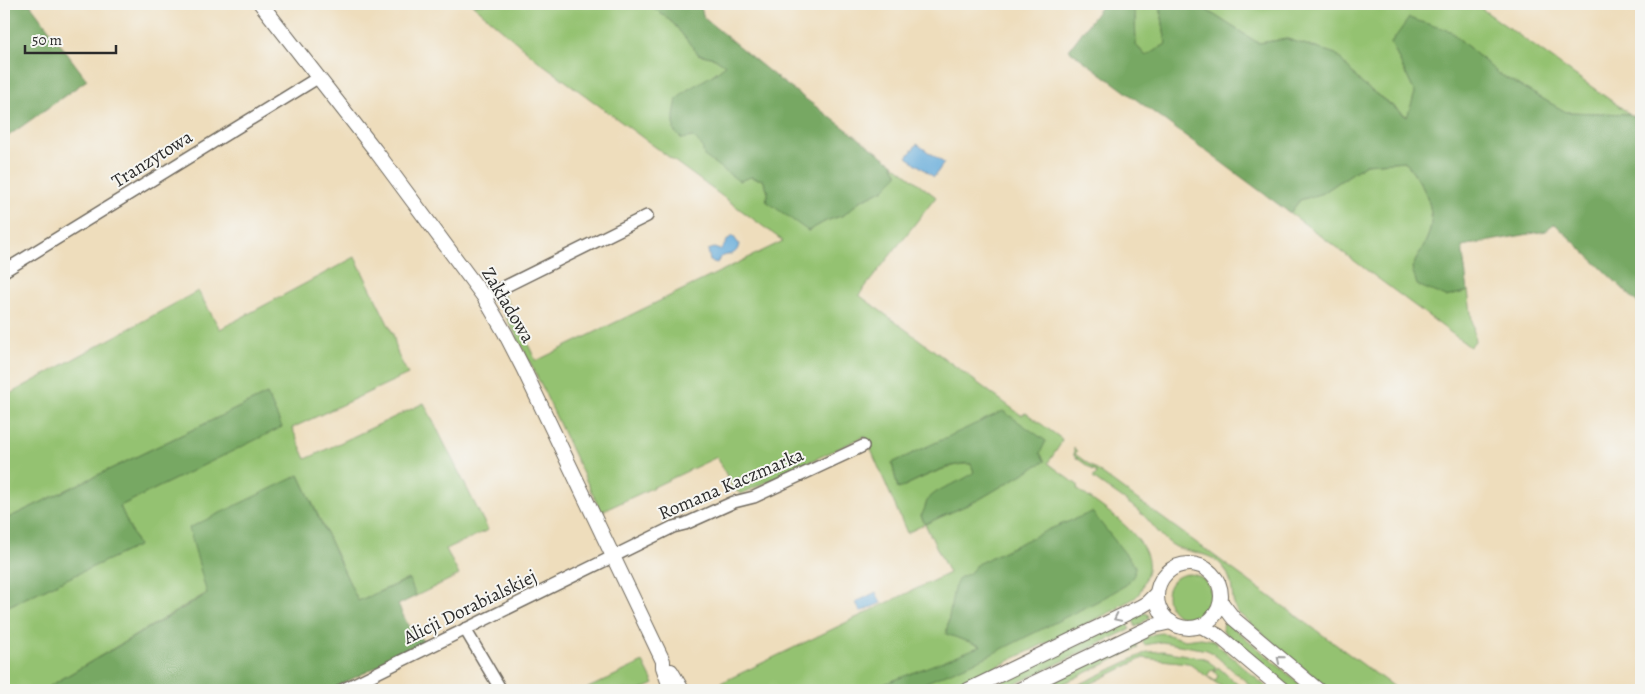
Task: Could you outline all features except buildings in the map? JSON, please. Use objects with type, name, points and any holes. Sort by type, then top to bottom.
[{"type":"street","name":"Zakładowa","points":[[261,4],[319,77],[484,296],[506,332],[663,661],[663,667],[671,690]]},
{"type":"street","name":"Tranzytowa","points":[[4,271],[319,77]]},
{"type":"street","points":[[484,296],[647,216]]},
{"type":"street","name":"Romana Kaczmarka","points":[[614,556],[673,527],[685,524],[734,502],[754,497],[863,446]]},
{"type":"street","name":"Alicji Dorabialskiej","points":[[342,690],[614,556]]},
{"type":"street","points":[[1189,563],[1204,567],[1213,574],[1219,583],[1222,594],[1221,602],[1217,613],[1210,621],[1201,626],[1180,627],[1171,622],[1159,608],[1157,593],[1160,582],[1166,573],[1173,568],[1189,563]]},
{"type":"street","points":[[968,690],[1140,607],[1157,593]]},
{"type":"street","points":[[1221,602],[1234,620],[1318,690]]},
{"type":"street","points":[[1019,690],[1153,626],[1171,622]]},
{"type":"street","points":[[1201,626],[1219,636],[1283,690]]},
{"type":"street","points":[[465,629],[501,690]]},
{"type":"street","name":"Zakładowa","points":[[663,661],[668,664],[682,690]]},
{"type":"green space","points":[[4,4],[30,4],[87,80],[4,139]]},
{"type":"green space","points":[[472,4],[646,4],[652,6],[674,24],[698,54],[715,58],[726,65],[703,82],[687,90],[693,137],[702,146],[751,177],[763,180],[768,192],[808,231],[826,221],[844,215],[860,201],[884,189],[898,175],[892,163],[936,197],[859,295],[1021,415],[1026,413],[1062,439],[1048,463],[1079,486],[1077,489],[1126,527],[1145,551],[1148,564],[1146,577],[1137,596],[1119,606],[1119,608],[948,690],[706,690],[949,573],[925,524],[907,533],[865,436],[741,494],[733,488],[717,457],[601,512],[533,368],[497,300],[504,294],[536,361],[783,241],[537,60]],"holes":[[[940,441],[1040,453],[1044,461],[978,500],[925,524],[921,516],[934,494],[967,479],[974,472],[971,464],[944,469],[898,489],[892,463]]]},
{"type":"green space","points":[[646,4],[700,4],[704,18],[776,77],[892,163],[898,175],[884,189],[860,201],[844,215],[826,221],[808,231],[766,201],[768,192],[763,180],[751,177],[739,181],[704,156],[702,146],[693,137],[682,139],[674,131],[677,99],[687,90],[716,73],[725,65],[715,58],[698,54],[674,24],[652,6]]},
{"type":"green space","points":[[1103,4],[1131,4],[1135,15],[1136,45],[1146,56],[1166,44],[1160,4],[1197,4],[1258,43],[1287,39],[1336,54],[1361,83],[1407,117],[1415,93],[1391,43],[1409,18],[1450,31],[1499,74],[1566,112],[1630,114],[1641,122],[1641,306],[1555,224],[1546,231],[1462,246],[1468,291],[1446,297],[1417,285],[1412,268],[1428,236],[1431,216],[1427,196],[1417,177],[1405,161],[1366,164],[1323,193],[1300,200],[1290,213],[1069,50]]},
{"type":"green space","points":[[1131,4],[1160,4],[1166,44],[1146,56],[1136,45],[1135,15]]},
{"type":"green space","points":[[1197,4],[1475,4],[1630,114],[1566,112],[1499,74],[1450,31],[1391,43],[1415,93],[1408,117],[1361,83],[1336,54],[1287,39],[1258,43]]},
{"type":"green space","points":[[1405,161],[1427,196],[1431,216],[1428,236],[1412,268],[1446,297],[1468,291],[1475,341],[1470,347],[1290,213],[1300,200],[1323,193],[1366,164]]},
{"type":"green space","points":[[355,257],[393,334],[398,355],[408,374],[292,428],[306,459],[424,403],[488,530],[446,549],[459,575],[416,596],[408,579],[358,601],[299,475],[207,593],[43,690],[4,690],[4,608],[137,546],[120,506],[281,427],[267,394],[4,520],[4,397],[198,291],[220,329]]},
{"type":"green space","points":[[267,394],[282,427],[120,506],[138,546],[4,608],[4,520]]},
{"type":"green space","points":[[1003,411],[1046,441],[1040,453],[1045,461],[978,500],[925,524],[921,516],[927,501],[943,488],[974,472],[971,464],[944,468],[898,489],[892,463]]},
{"type":"green space","points":[[1074,448],[1077,451],[1075,454],[1398,690],[1330,690],[1237,612],[1228,574],[1219,563],[1208,556],[1171,544],[1137,510],[1093,478],[1097,473],[1074,456]]},
{"type":"green space","points":[[299,475],[358,601],[409,579],[416,596],[398,605],[413,635],[422,639],[424,643],[330,690],[43,690],[207,594],[189,528]]},
{"type":"green space","points":[[1092,512],[1135,566],[1134,575],[1126,585],[984,658],[908,690],[884,690],[879,686],[981,646],[946,634],[954,588],[959,578],[970,573],[977,564],[1050,529]]},
{"type":"green space","points":[[1189,574],[1201,578],[1207,584],[1211,596],[1207,608],[1201,614],[1189,618],[1177,614],[1171,608],[1167,596],[1171,584],[1177,578]]},
{"type":"green space","points":[[1144,613],[1148,614],[1149,618],[1136,627],[1132,618]]},
{"type":"green space","points":[[1126,621],[1130,629],[1003,690],[984,690]]},
{"type":"green space","points":[[1225,623],[1229,624],[1307,690],[1293,690],[1223,631],[1222,626]]},
{"type":"green space","points":[[1162,633],[1185,640],[1201,638],[1212,640],[1270,690],[1256,690],[1207,650],[1162,642],[1144,645],[1142,639]]},
{"type":"green space","points":[[1136,642],[1138,648],[1050,690],[1036,690]]},
{"type":"green space","points":[[1163,651],[1204,658],[1216,667],[1207,676],[1215,681],[1218,676],[1214,672],[1218,667],[1244,690],[1226,690],[1188,663],[1143,658],[1078,690],[1068,690],[1147,652]]},
{"type":"green space","points":[[643,662],[654,684],[641,690],[584,690]]},
{"type":"water","points":[[917,144],[944,163],[934,177],[907,157]]},
{"type":"water","points":[[733,236],[739,244],[737,251],[721,257],[717,263],[710,261],[708,250],[714,248],[720,250],[729,238]]},
{"type":"water","points":[[876,592],[881,603],[860,612],[856,602]]}]
